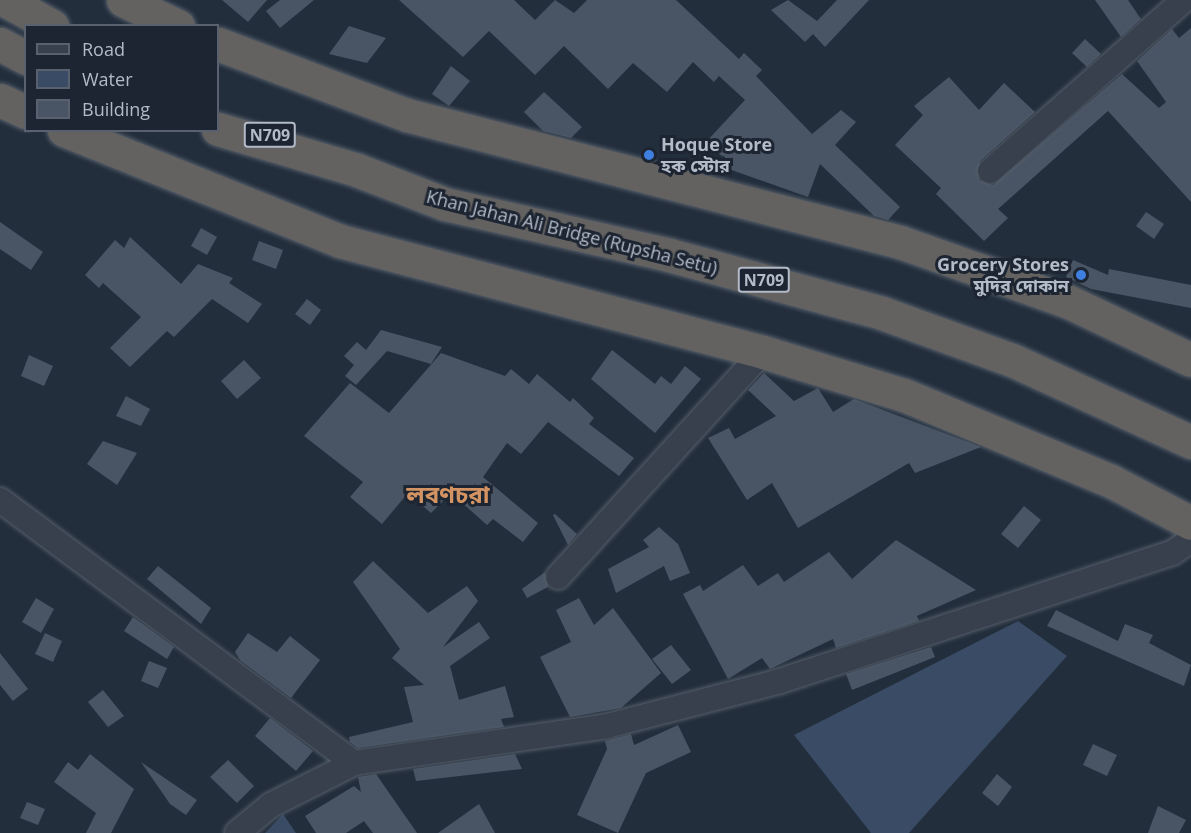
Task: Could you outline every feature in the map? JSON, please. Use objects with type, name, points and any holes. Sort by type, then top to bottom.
[{"type":"highway","points":[[5,0],[48,24]]},
{"type":"highway","points":[[123,0],[174,24]]},
{"type":"highway","points":[[0,44],[24,57]]},
{"type":"highway","points":[[219,44],[407,115],[900,242],[1067,302],[1191,360]]},
{"type":"highway","points":[[0,100],[24,111]]},
{"type":"highway","name":"N709","points":[[219,110],[322,162]]},
{"type":"highway","name":"N709","points":[[219,129],[322,162]]},
{"type":"highway","points":[[69,132],[340,241],[763,352],[904,395],[1111,481],[1191,523]]},
{"type":"highway","name":"Khan Jahan Ali Bridge (Rupsha Setu)","points":[[322,162],[445,204],[669,255],[882,313],[1012,360],[1191,442]]},
{"type":"street","points":[[990,171],[1184,0]]},
{"type":"street","points":[[558,577],[763,352]]},
{"type":"street","points":[[0,500],[354,763]]},
{"type":"street","points":[[237,833],[271,805],[354,763],[607,726],[777,682],[1172,553],[1191,540]]},
{"type":"water","points":[[1018,621],[1067,656],[909,833],[871,833],[794,735]]},
{"type":"water","points":[[283,814],[296,833],[265,833]]},
{"type":"building","points":[[222,0],[267,0],[248,22]]},
{"type":"building","points":[[280,0],[314,0],[280,28],[266,11]]},
{"type":"building","points":[[399,0],[514,0],[535,20],[555,0],[574,13],[587,0],[676,0],[739,59],[744,53],[762,70],[756,76],[812,134],[841,110],[856,122],[835,145],[900,207],[888,220],[874,216],[820,164],[808,197],[723,167],[726,159],[705,143],[745,100],[719,76],[714,82],[693,62],[667,92],[633,63],[608,89],[564,46],[535,75],[489,31],[463,57]]},
{"type":"building","points":[[788,0],[817,21],[837,0],[869,0],[825,47],[813,34],[805,42],[771,10]]},
{"type":"building","points":[[1095,0],[1128,0],[1141,19],[1121,37]]},
{"type":"building","points":[[349,26],[386,38],[367,63],[329,54]]},
{"type":"building","points":[[1191,28],[1191,202],[1108,111],[998,209],[1008,218],[984,241],[936,194],[941,188],[895,145],[923,115],[914,106],[949,77],[979,110],[1004,83],[1035,112],[1052,97],[980,161],[979,180],[993,185],[1122,74],[1159,108],[1166,102],[1137,61],[1172,29],[1179,38]]},
{"type":"building","points":[[1085,39],[1101,54],[1087,67],[1072,53]]},
{"type":"building","points":[[451,66],[470,81],[449,106],[432,94]]},
{"type":"building","points":[[544,92],[582,127],[571,138],[543,131],[524,112]]},
{"type":"building","points":[[1146,212],[1164,224],[1154,239],[1136,226]]},
{"type":"building","points":[[0,222],[43,252],[31,270],[0,249]]},
{"type":"building","points":[[201,228],[217,237],[207,255],[191,246]]},
{"type":"building","points":[[130,237],[181,284],[198,264],[233,278],[229,283],[262,304],[248,323],[212,299],[174,337],[167,331],[130,367],[110,348],[141,317],[103,283],[99,288],[85,275],[115,240],[124,248]]},
{"type":"building","points":[[259,241],[283,250],[276,269],[252,260]]},
{"type":"building","points":[[1073,260],[1108,275],[1109,269],[1191,285],[1191,308],[1091,289],[1066,277]]},
{"type":"building","points":[[307,299],[321,310],[310,325],[295,314]]},
{"type":"building","points":[[381,330],[442,347],[431,364],[387,351],[356,385],[345,376],[354,365],[344,356],[357,342],[366,350]]},
{"type":"building","points":[[612,350],[655,384],[661,376],[671,384],[685,366],[701,379],[655,433],[591,379]]},
{"type":"building","points":[[441,353],[505,376],[511,369],[529,384],[537,374],[570,402],[573,398],[594,418],[589,424],[634,458],[619,476],[548,422],[521,454],[507,443],[483,477],[538,523],[523,542],[493,519],[487,525],[451,493],[431,513],[408,493],[382,524],[350,497],[363,482],[304,436],[350,383],[389,413]]},
{"type":"building","points":[[29,355],[53,366],[44,386],[21,376]]},
{"type":"building","points":[[244,360],[261,378],[237,399],[221,381]]},
{"type":"building","points":[[764,373],[794,401],[818,388],[833,412],[854,399],[981,447],[915,473],[909,463],[798,528],[772,483],[747,500],[708,438],[729,428],[735,439],[776,416],[748,390]]},
{"type":"building","points":[[126,396],[150,409],[141,426],[116,416]]},
{"type":"building","points":[[103,441],[137,453],[117,485],[87,464]]},
{"type":"building","points":[[1024,506],[1041,520],[1018,548],[1001,534]]},
{"type":"building","points":[[555,514],[577,534],[568,545],[553,515]]},
{"type":"building","points":[[659,527],[678,544],[690,573],[670,581],[664,566],[616,593],[608,569],[649,547],[643,540]]},
{"type":"building","points":[[896,540],[976,590],[917,616],[919,621],[836,648],[833,639],[770,669],[762,658],[728,679],[683,594],[700,585],[703,591],[743,565],[758,586],[778,573],[784,582],[829,552],[852,579]]},
{"type":"building","points":[[373,561],[428,613],[467,586],[478,601],[443,647],[479,622],[490,638],[450,666],[459,700],[505,686],[514,717],[501,719],[504,727],[358,748],[350,742],[349,737],[413,722],[404,687],[424,685],[392,658],[400,649],[353,582]]},
{"type":"building","points":[[158,566],[211,608],[201,624],[147,579]]},
{"type":"building","points":[[545,572],[548,587],[527,598],[522,589]]},
{"type":"building","points":[[36,598],[54,609],[41,633],[22,622]]},
{"type":"building","points":[[579,598],[594,625],[613,608],[661,673],[621,708],[570,717],[540,657],[571,642],[556,610]]},
{"type":"building","points":[[1056,610],[1118,641],[1125,624],[1153,635],[1149,643],[1191,665],[1184,686],[1047,626]]},
{"type":"building","points":[[133,617],[174,647],[167,659],[124,631]]},
{"type":"building","points":[[45,633],[62,641],[53,662],[35,654]]},
{"type":"building","points":[[248,633],[277,652],[290,636],[320,660],[291,698],[240,660],[235,652]]},
{"type":"building","points":[[671,645],[691,670],[672,684],[652,659]]},
{"type":"building","points":[[931,647],[935,657],[852,690],[846,674]]},
{"type":"building","points":[[0,653],[28,689],[13,701],[0,685]]},
{"type":"building","points":[[149,661],[167,668],[158,688],[141,681]]},
{"type":"building","points":[[103,690],[124,716],[108,727],[88,702]]},
{"type":"building","points":[[270,718],[313,751],[296,771],[255,736]]},
{"type":"building","points":[[678,725],[691,752],[646,773],[618,833],[577,815],[607,749],[605,741],[631,734],[634,745]]},
{"type":"building","points":[[1093,744],[1117,755],[1107,776],[1083,765]]},
{"type":"building","points":[[90,754],[134,789],[111,833],[86,833],[96,813],[54,782],[68,762],[78,770]]},
{"type":"building","points":[[515,754],[522,769],[416,781],[413,769]]},
{"type":"building","points":[[228,760],[254,786],[237,803],[210,777]]},
{"type":"building","points":[[141,762],[197,800],[186,815],[170,804]]},
{"type":"building","points":[[376,774],[417,833],[373,833],[364,821],[346,833],[316,833],[305,816],[354,786],[361,792],[358,777]]},
{"type":"building","points":[[997,774],[1012,787],[998,806],[982,793]]},
{"type":"building","points":[[27,802],[45,809],[38,825],[20,818]]},
{"type":"building","points":[[479,804],[495,833],[438,833]]},
{"type":"building","points":[[1158,806],[1186,820],[1179,833],[1148,833]]},
{"type":"place","name":"Hoque Store হক স্টোর","points":[[649,155]]},
{"type":"place","name":"Grocery Stores মুদির দোকান","points":[[1081,275]]},
{"type":"district","name":"লবণচরা","points":[[448,494]]}]
